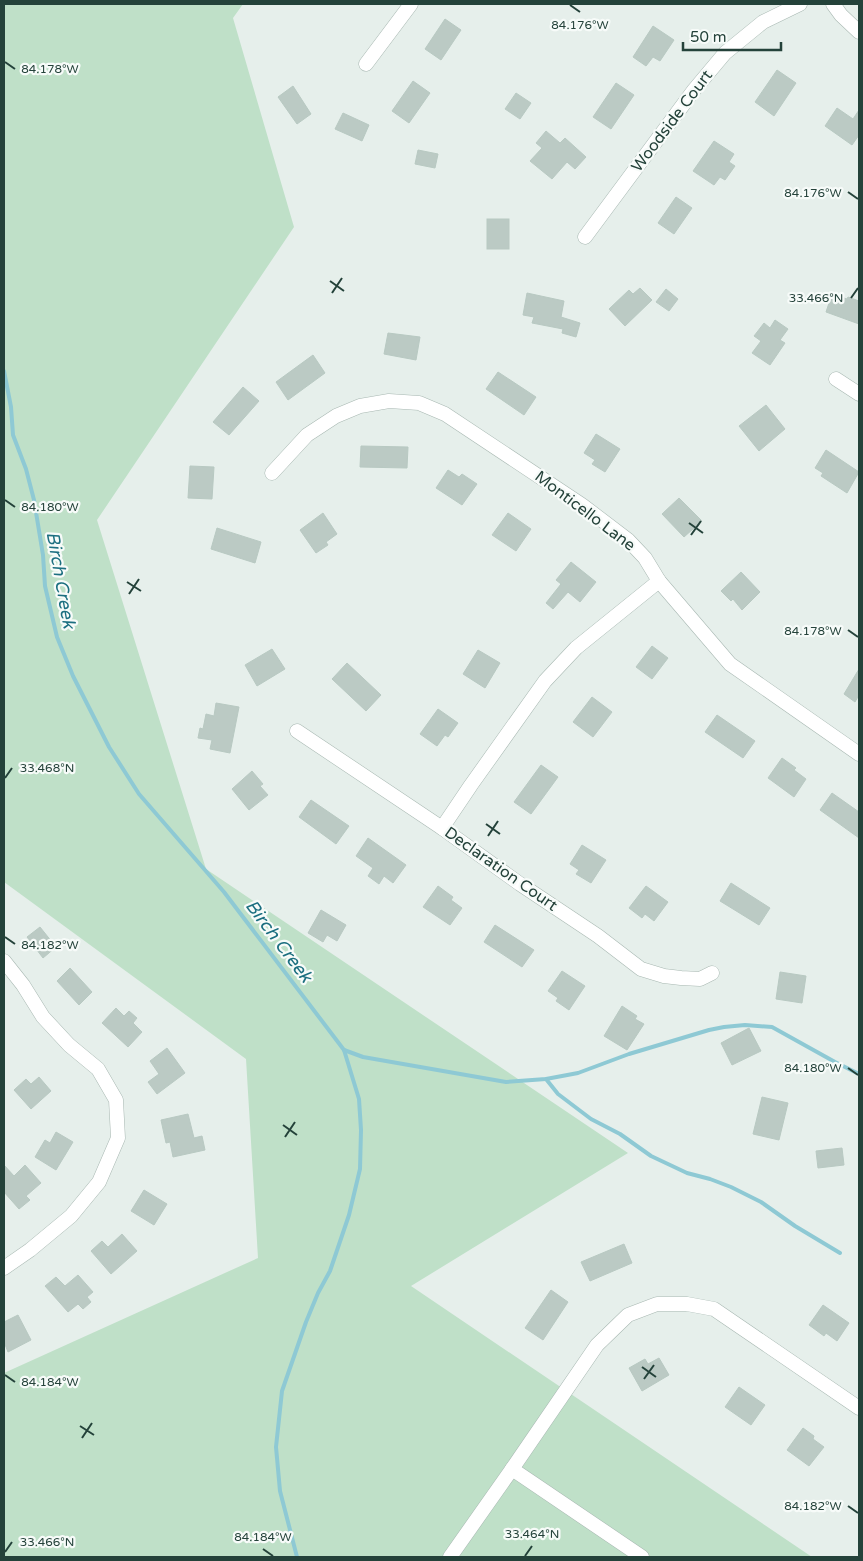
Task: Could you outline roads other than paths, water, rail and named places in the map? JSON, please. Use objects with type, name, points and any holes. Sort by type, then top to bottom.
[{"type":"street","points":[[366,64],[411,4]]},
{"type":"street","name":"Woodside Court","points":[[585,237],[694,90],[725,53],[763,22],[800,4]]},
{"type":"street","points":[[833,4],[841,15],[859,32]]},
{"type":"street","points":[[836,379],[859,394]]},
{"type":"street","name":"Monticello Lane","points":[[272,473],[307,435],[336,416],[360,406],[389,401],[419,403],[445,414],[582,505],[628,540],[645,558],[659,581],[730,664],[859,754]]},
{"type":"street","points":[[442,828],[470,785],[545,681],[576,648],[659,581]]},
{"type":"street","name":"Declaration Court","points":[[297,731],[442,828],[520,884],[598,936],[641,969],[664,976],[681,978],[700,979],[712,973]]},
{"type":"street","points":[[4,961],[23,985],[43,1017],[68,1045],[98,1069],[116,1100],[118,1138],[99,1182],[71,1216],[30,1250],[4,1268]]},
{"type":"street","points":[[450,1557],[597,1345],[628,1315],[657,1304],[687,1304],[714,1309],[859,1408]]},
{"type":"street","points":[[512,1469],[642,1557]]},
{"type":"waterway","name":"Birch Creek","points":[[4,371],[11,407],[13,435],[26,469],[34,500],[43,555],[45,586],[57,637],[73,676],[109,747],[139,794],[224,892],[344,1050],[359,1099],[361,1130],[360,1169],[349,1215],[330,1271],[306,1322],[282,1391],[276,1447],[280,1491],[297,1557]]},
{"type":"waterway","points":[[344,1050],[363,1057],[506,1082],[546,1079],[578,1073],[629,1054],[709,1030],[745,1025],[772,1027],[859,1074]]},
{"type":"waterway","points":[[546,1079],[558,1094],[591,1119],[620,1134],[651,1156],[687,1173],[731,1187],[761,1202],[795,1226],[840,1253]]}]
